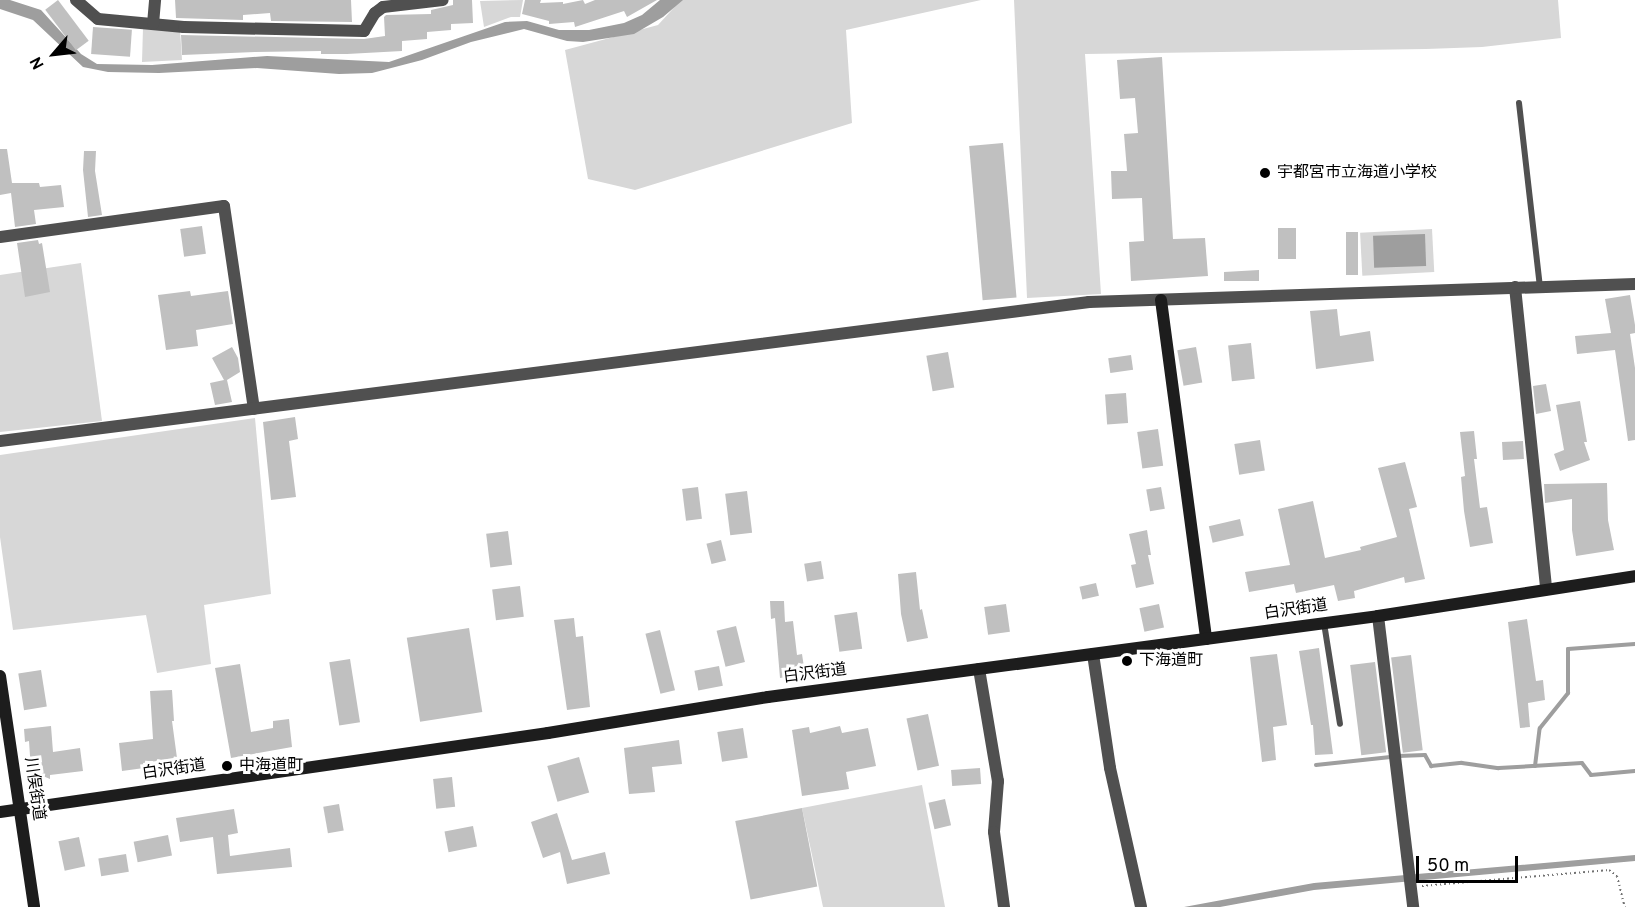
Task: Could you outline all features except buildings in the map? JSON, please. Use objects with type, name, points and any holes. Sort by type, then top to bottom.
[{"type":"main road","points":[[1161,300],[1206,639]]},
{"type":"main road","name":"白沢街道","points":[[0,812],[468,745],[768,697],[1378,616],[1635,576]]},
{"type":"main road","name":"川俣街道","points":[[0,676],[34,907]]},
{"type":"street","points":[[153,24],[155,0]]},
{"type":"street","points":[[81,2],[98,19],[184,27],[364,31],[375,13],[383,7],[443,0]]},
{"type":"street","points":[[0,237],[224,206],[254,409]]},
{"type":"street","points":[[0,441],[1089,302],[1635,284]]},
{"type":"street","points":[[1515,287],[1546,589]]},
{"type":"street","points":[[1378,616],[1413,907]]},
{"type":"street","points":[[1092,654],[1110,768],[1141,907]]},
{"type":"street","points":[[979,669],[998,780],[994,832],[1004,907]]},
{"type":"lane","points":[[1519,103],[1540,286]]},
{"type":"lane","points":[[1324,622],[1340,724]]},
{"type":"path","points":[[1410,887],[1609,870],[1617,876],[1625,907]]},
{"type":"shaded area","points":[[0,0],[10,0],[41,10],[81,54],[97,64],[152,65],[267,56],[389,62],[505,22],[527,21],[559,30],[589,30],[624,23],[642,15],[660,0],[683,0],[663,17],[634,34],[583,42],[567,41],[524,29],[471,42],[422,60],[372,73],[339,74],[257,68],[159,73],[108,72],[83,67],[33,20],[0,9]]},
{"type":"shaded area","points":[[523,0],[520,17],[511,17],[484,27],[480,1]]},
{"type":"shaded area","points":[[681,0],[981,0],[846,30],[852,123],[635,190],[588,179],[565,50],[658,25]]},
{"type":"shaded area","points":[[1014,0],[1558,0],[1561,38],[1482,47],[1426,49],[1085,54],[1101,294],[1027,298]]},
{"type":"shaded area","points":[[143,28],[180,30],[182,60],[142,62]]},
{"type":"shaded area","points":[[1432,229],[1434,272],[1362,276],[1360,233]]},
{"type":"shaded area","points":[[1425,234],[1426,266],[1374,268],[1373,236]]},
{"type":"shaded area","points":[[81,263],[102,421],[0,432],[0,275]]},
{"type":"shaded area","points":[[255,418],[271,594],[204,605],[211,664],[157,673],[146,615],[13,630],[0,537],[0,455]]},
{"type":"shaded area","points":[[922,785],[945,907],[823,907],[802,808]]},
{"type":"shaded area","points":[[1635,855],[1635,861],[1314,890],[1220,907],[1184,907],[1314,883]]},
{"type":"waterway","points":[[1535,766],[1540,728],[1568,693],[1568,649],[1635,644]]},
{"type":"waterway","points":[[1398,756],[1425,755],[1431,766],[1462,763],[1499,768],[1582,763],[1591,775],[1635,771]]},
{"type":"waterway","points":[[1316,765],[1391,757]]},
{"type":"place","name":"宇都宮市立海道小学校","points":[[1265,173]]},
{"type":"place","name":"下海道町","points":[[1127,661]]},
{"type":"place","name":"中海道町","points":[[227,766]]}]
